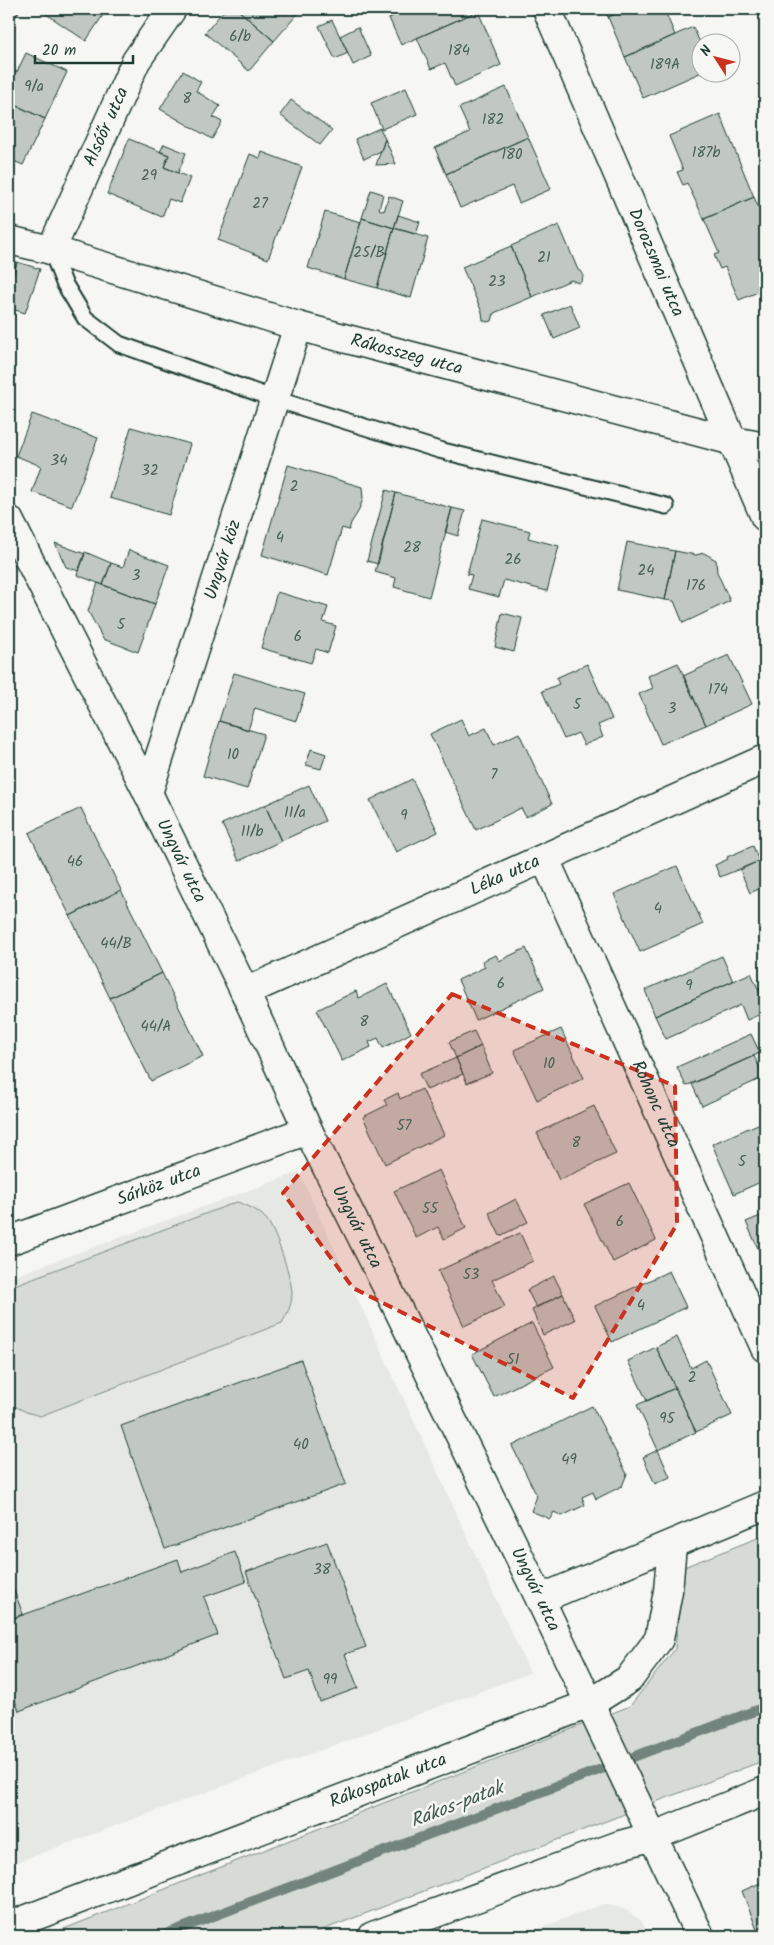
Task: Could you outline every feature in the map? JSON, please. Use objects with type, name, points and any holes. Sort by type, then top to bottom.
[{"type":"street","name":"Alsóőr utca","points":[[51,250],[136,61],[172,9]]},
{"type":"street","name":"Dorozsmai utca","points":[[547,9],[765,517]]},
{"type":"street","name":"Rákosszeg utca","points":[[9,240],[51,250],[298,326],[733,441],[765,447]]},
{"type":"street","name":"Ungvár köz","points":[[148,793],[298,326]]},
{"type":"street","name":"Ungvár utca","points":[[9,520],[148,793],[245,992],[308,1130],[540,1600],[700,1936]]},
{"type":"street","name":"Léka utca","points":[[245,992],[765,759]]},
{"type":"street","name":"Rohonc utca","points":[[546,858],[765,1348]]},
{"type":"street","name":"Sárköz utca","points":[[9,1241],[308,1130]]},
{"type":"street","points":[[540,1600],[765,1505]]},
{"type":"street","name":"Rákospatak utca","points":[[9,1926],[595,1716],[629,1679],[659,1639],[668,1591],[672,1545]]},
{"type":"street","points":[[373,1936],[620,1844],[654,1836],[765,1791]]},
{"type":"lane","points":[[51,250],[64,283],[85,318],[119,344],[275,400],[439,450],[666,506]]},
{"type":"highlighted area","points":[[452,994],[675,1086],[677,1224],[573,1398],[353,1288],[283,1193]]},
{"type":"shaded area","points":[[299,1172],[530,1673],[9,1865],[9,1278]]},
{"type":"shaded area","points":[[237,1202],[253,1209],[267,1220],[279,1245],[292,1294],[290,1306],[282,1323],[40,1416],[26,1412],[9,1403],[9,1287]]},
{"type":"shaded area","points":[[765,1535],[765,1760],[307,1936],[46,1936],[630,1706],[675,1649],[684,1567]]},
{"type":"shaded area","points":[[604,1904],[624,1909],[641,1920],[649,1936],[519,1936]]},
{"type":"building","points":[[9,9],[19,12],[9,25]]},
{"type":"building","points":[[39,9],[107,9],[86,41]]},
{"type":"building","points":[[225,9],[237,9],[274,41],[249,71],[205,33]]},
{"type":"building","points":[[237,9],[302,9],[274,41]]},
{"type":"building","points":[[410,9],[477,9],[478,11],[401,45],[389,18]]},
{"type":"building","points":[[604,9],[628,9],[608,17]]},
{"type":"building","points":[[628,9],[664,9],[675,35],[625,57],[608,17]]},
{"type":"building","points":[[478,11],[501,65],[455,86],[445,63],[431,69],[417,38]]},
{"type":"building","points":[[332,20],[348,53],[335,59],[319,26]]},
{"type":"building","points":[[358,27],[371,56],[353,65],[340,36]]},
{"type":"building","points":[[693,27],[695,32],[692,32],[692,76],[643,98],[625,57]]},
{"type":"building","points":[[26,53],[67,72],[45,119],[9,102],[9,68],[17,72]]},
{"type":"building","points":[[183,71],[201,82],[196,91],[220,106],[213,117],[222,122],[212,139],[160,109]]},
{"type":"building","points":[[506,87],[528,137],[446,174],[435,148],[470,132],[459,108]]},
{"type":"building","points":[[406,88],[417,114],[382,129],[371,103]]},
{"type":"building","points":[[291,100],[332,130],[320,145],[280,115]]},
{"type":"building","points":[[9,102],[45,119],[23,165],[9,159]]},
{"type":"building","points":[[720,114],[754,197],[704,219],[687,183],[683,185],[677,172],[683,170],[669,136]]},
{"type":"building","points":[[380,128],[385,139],[381,151],[364,159],[355,139]]},
{"type":"building","points":[[528,137],[551,189],[519,203],[512,186],[460,208],[446,174]]},
{"type":"building","points":[[129,139],[169,155],[164,167],[190,178],[180,203],[169,199],[162,217],[107,194]]},
{"type":"building","points":[[385,139],[396,164],[376,165]]},
{"type":"building","points":[[164,144],[186,153],[178,173],[164,167],[169,155],[160,152]]},
{"type":"building","points":[[262,152],[302,167],[268,259],[218,240],[250,154],[260,158]]},
{"type":"building","points":[[371,190],[383,194],[379,209],[384,211],[389,196],[403,201],[394,228],[362,218]]},
{"type":"building","points":[[754,197],[765,223],[765,289],[739,300],[725,267],[720,269],[714,255],[719,253],[704,219]]},
{"type":"building","points":[[325,212],[361,222],[344,279],[308,268]]},
{"type":"building","points":[[398,215],[420,222],[416,234],[394,228]]},
{"type":"building","points":[[362,218],[394,228],[377,288],[344,279]]},
{"type":"building","points":[[559,225],[578,270],[582,272],[582,281],[578,283],[571,280],[532,297],[511,246]]},
{"type":"building","points":[[394,228],[428,238],[411,298],[377,288]]},
{"type":"building","points":[[511,246],[532,297],[494,313],[492,321],[487,322],[483,320],[482,312],[462,267]]},
{"type":"building","points":[[9,259],[17,262],[9,289]]},
{"type":"building","points":[[17,262],[40,269],[25,313],[9,308],[9,289]]},
{"type":"building","points":[[570,304],[580,328],[554,339],[544,315]]},
{"type":"building","points":[[32,414],[98,438],[72,506],[32,492],[41,466],[16,456]]},
{"type":"building","points":[[131,427],[190,444],[169,515],[110,498]]},
{"type":"building","points":[[288,465],[362,487],[363,499],[358,512],[349,530],[342,528],[328,575],[262,555]]},
{"type":"building","points":[[386,490],[396,493],[378,564],[367,561]]},
{"type":"building","points":[[396,493],[452,508],[429,597],[394,587],[396,578],[375,572]]},
{"type":"building","points":[[452,508],[465,511],[458,536],[445,532]]},
{"type":"building","points":[[482,519],[530,531],[528,538],[559,546],[547,591],[504,580],[499,597],[468,589],[472,575],[467,574]]},
{"type":"building","points":[[627,542],[675,551],[665,600],[617,590]]},
{"type":"building","points":[[55,543],[85,554],[79,571],[66,567]]},
{"type":"building","points":[[129,550],[169,565],[155,604],[103,585],[111,563],[123,567]]},
{"type":"building","points":[[675,551],[696,555],[704,553],[716,560],[717,572],[730,601],[683,623],[674,601],[665,600]]},
{"type":"building","points":[[85,552],[111,563],[103,585],[77,575]]},
{"type":"building","points":[[98,583],[155,604],[138,652],[103,639],[88,611]]},
{"type":"building","points":[[277,592],[328,607],[323,622],[336,626],[328,653],[316,649],[311,663],[261,648]]},
{"type":"building","points":[[502,613],[522,618],[514,652],[495,647]]},
{"type":"building","points":[[729,655],[752,704],[706,725],[683,676]]},
{"type":"building","points":[[678,663],[706,725],[661,744],[639,694],[653,688],[648,676]]},
{"type":"building","points":[[587,664],[612,719],[598,725],[603,737],[584,745],[578,733],[564,739],[542,691],[559,684],[556,678]]},
{"type":"building","points":[[234,673],[305,694],[296,721],[255,708],[248,730],[219,721]]},
{"type":"building","points":[[461,719],[469,736],[486,728],[494,745],[519,733],[552,804],[526,817],[521,808],[476,830],[430,734]]},
{"type":"building","points":[[219,721],[264,734],[247,789],[203,776]]},
{"type":"building","points":[[311,749],[326,754],[321,769],[306,765]]},
{"type":"building","points":[[412,779],[438,832],[396,852],[370,800]]},
{"type":"building","points":[[309,785],[325,821],[281,841],[265,805]]},
{"type":"building","points":[[265,805],[281,841],[239,861],[222,824]]},
{"type":"building","points":[[81,808],[121,890],[70,916],[29,833]]},
{"type":"building","points":[[753,846],[759,861],[720,877],[715,865],[728,859],[727,857]]},
{"type":"building","points":[[765,858],[765,886],[750,893],[740,870]]},
{"type":"building","points":[[677,866],[703,924],[640,952],[614,894]]},
{"type":"building","points":[[121,890],[162,973],[110,998],[70,916]]},
{"type":"building","points":[[526,948],[544,988],[476,1020],[458,980],[485,967],[482,961],[496,955],[499,961]]},
{"type":"building","points":[[722,956],[733,981],[655,1016],[645,990]]},
{"type":"building","points":[[162,973],[203,1056],[151,1081],[110,998]]},
{"type":"building","points":[[751,973],[765,1004],[765,1012],[747,1020],[741,1005],[666,1039],[655,1016]]},
{"type":"building","points":[[387,984],[411,1033],[383,1048],[378,1038],[369,1042],[371,1047],[342,1061],[317,1010],[356,991],[359,998]]},
{"type":"building","points":[[765,986],[765,1002],[759,988]]},
{"type":"building","points":[[561,1029],[584,1078],[537,1100],[514,1050]]},
{"type":"building","points":[[474,1031],[481,1046],[456,1058],[449,1042]]},
{"type":"building","points":[[751,1034],[760,1053],[686,1086],[677,1067]]},
{"type":"building","points":[[481,1046],[492,1073],[467,1083],[456,1058]]},
{"type":"building","points":[[754,1056],[764,1077],[702,1106],[692,1084]]},
{"type":"building","points":[[456,1058],[463,1074],[427,1090],[419,1074]]},
{"type":"building","points":[[422,1089],[444,1135],[385,1164],[363,1117],[387,1105],[384,1100],[398,1093],[400,1099]]},
{"type":"building","points":[[594,1106],[616,1154],[559,1180],[537,1133]]},
{"type":"building","points":[[765,1121],[765,1180],[734,1194],[712,1144]]},
{"type":"building","points":[[439,1170],[466,1228],[444,1239],[438,1227],[416,1238],[394,1191]]},
{"type":"building","points":[[629,1183],[656,1240],[613,1262],[584,1204]]},
{"type":"building","points":[[516,1199],[528,1222],[500,1236],[489,1213]]},
{"type":"building","points":[[765,1214],[765,1264],[746,1222]]},
{"type":"building","points":[[520,1233],[533,1261],[492,1280],[505,1307],[464,1326],[438,1271]]},
{"type":"building","points":[[669,1271],[686,1307],[612,1342],[595,1306]]},
{"type":"building","points":[[554,1276],[563,1294],[536,1307],[527,1290]]},
{"type":"building","points":[[563,1294],[575,1320],[543,1335],[532,1310]]},
{"type":"building","points":[[532,1323],[554,1367],[494,1397],[472,1354]]},
{"type":"building","points":[[677,1337],[691,1368],[706,1360],[732,1415],[696,1432],[656,1347]]},
{"type":"building","points":[[656,1347],[675,1388],[647,1401],[628,1361]]},
{"type":"building","points":[[301,1360],[346,1484],[165,1549],[121,1426]]},
{"type":"building","points":[[675,1388],[696,1432],[658,1450],[637,1405]]},
{"type":"building","points":[[592,1406],[627,1474],[622,1486],[596,1499],[593,1492],[582,1497],[585,1505],[562,1516],[554,1512],[550,1519],[531,1511],[537,1496],[512,1446]]},
{"type":"building","points":[[658,1450],[670,1477],[655,1484],[643,1457]]},
{"type":"building","points":[[327,1542],[366,1647],[345,1654],[358,1688],[320,1702],[309,1671],[286,1679],[246,1572]]},
{"type":"building","points":[[235,1552],[246,1582],[204,1597],[218,1635],[19,1711],[9,1684],[9,1620],[178,1559],[182,1572]]},
{"type":"building","points":[[9,1578],[23,1614],[10,1619],[9,1616]]},
{"type":"building","points":[[765,1881],[765,1932],[759,1935],[742,1891]]},
{"type":"waterway","name":"Rákos-patak","points":[[161,1936],[765,1707]]}]
